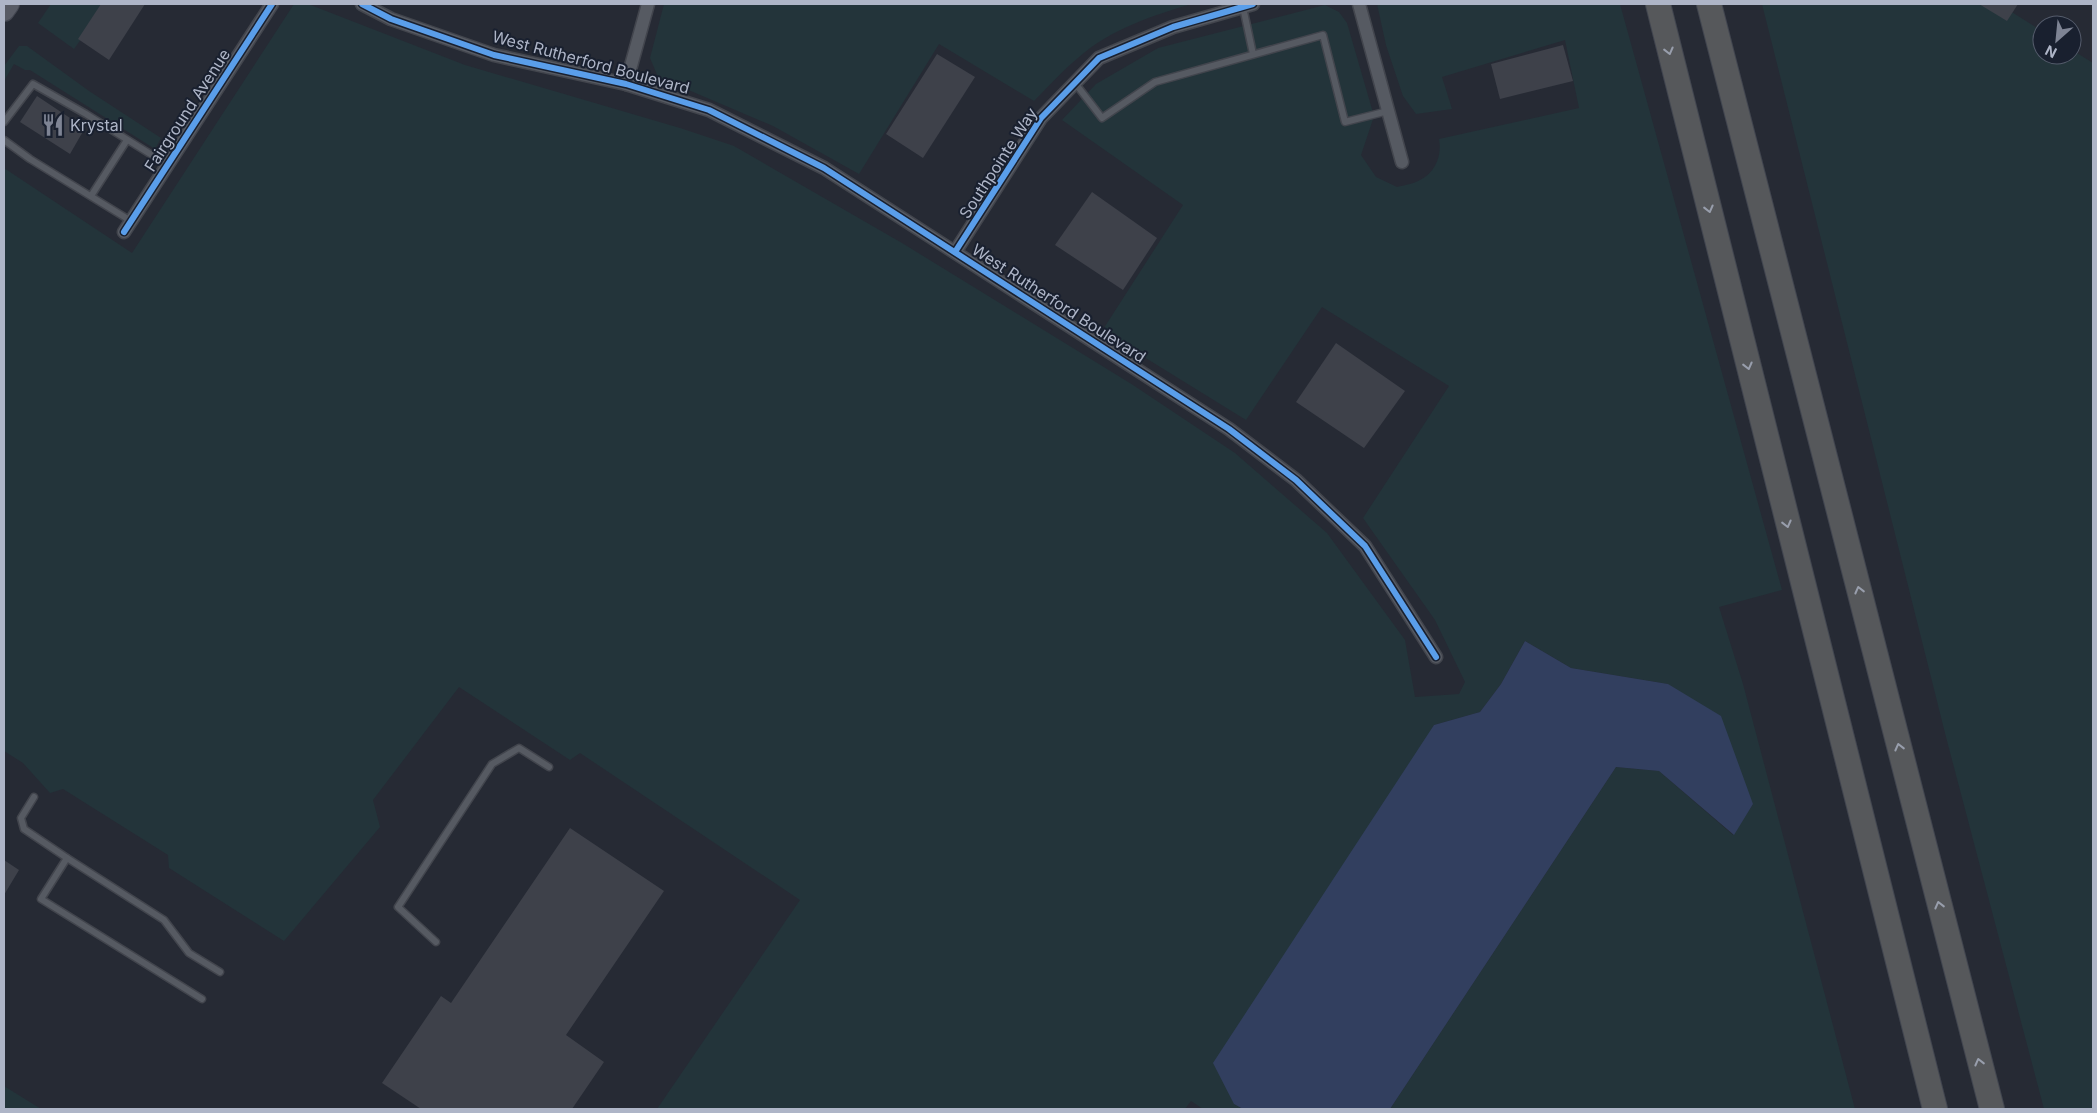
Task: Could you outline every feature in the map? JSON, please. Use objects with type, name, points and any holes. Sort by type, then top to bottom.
[{"type":"highway","points":[[1658,4],[1935,1109]]},
{"type":"highway","points":[[1709,4],[1992,1109]]},
{"type":"main road","points":[[4,11],[9,4]]},
{"type":"street","name":"Fairground Avenue","points":[[128,226],[272,4]]},
{"type":"street","name":"West Rutherford Boulevard","points":[[362,4],[391,18],[494,55],[626,84],[709,110],[824,168],[1229,429],[1296,480],[1365,546],[1436,657]]},
{"type":"street","points":[[626,84],[648,4]]},
{"type":"street","points":[[1359,4],[1402,162]]},
{"type":"street","name":"Southpointe Way","points":[[956,252],[1041,118],[1098,58],[1173,27],[1248,5]]},
{"type":"lane","points":[[1248,5],[1253,54]]},
{"type":"lane","points":[[1075,83],[1102,118],[1154,82],[1322,35],[1345,122],[1388,111]]},
{"type":"lane","points":[[4,122],[33,84],[168,165]]},
{"type":"lane","points":[[4,140],[91,196],[128,226]]},
{"type":"lane","points":[[91,196],[127,140]]},
{"type":"lane","points":[[436,942],[398,906],[492,764],[519,748],[549,767]]},
{"type":"lane","points":[[34,797],[21,818],[24,829],[164,920],[189,953],[220,972]]},
{"type":"lane","points":[[67,858],[41,899],[202,999]]},
{"type":"shaded area","points":[[51,4],[106,4],[74,49],[38,23]]},
{"type":"shaded area","points":[[294,4],[308,4],[465,65],[680,128],[734,146],[902,243],[1133,385],[1235,453],[1327,533],[1405,640],[1415,697],[1459,694],[1465,682],[1435,620],[1363,518],[1449,386],[1322,307],[1246,420],[1102,331],[1183,205],[1062,120],[1096,84],[1158,48],[1325,5],[1339,12],[1347,23],[1374,116],[1361,155],[1376,177],[1397,187],[1426,177],[1434,168],[1439,157],[1439,139],[1579,108],[1565,40],[1442,77],[1452,109],[1416,114],[1403,96],[1386,45],[1377,4],[1620,4],[1782,590],[1719,607],[1743,684],[1855,1109],[1390,1109],[1616,767],[1659,771],[1733,835],[1753,804],[1668,684],[1571,668],[1525,641],[1501,684],[1480,712],[1434,725],[1234,1104],[1243,1109],[1203,1109],[1191,1101],[1185,1109],[657,1109],[800,900],[580,753],[570,760],[459,687],[373,800],[380,827],[284,941],[169,868],[168,855],[63,789],[50,793],[23,763],[4,751],[4,168],[132,253]]},
{"type":"shaded area","points":[[664,4],[1192,4],[1162,13],[1103,39],[1072,63],[1034,101],[939,44],[859,174],[773,126],[658,77],[650,58]]},
{"type":"shaded area","points":[[1762,4],[1999,4],[2032,25],[2032,65],[2082,65],[2082,56],[2093,63],[2093,1109],[2044,1109],[1946,737]]},
{"type":"shaded area","points":[[19,46],[27,46],[89,91],[161,138],[155,149],[30,70],[25,70],[14,64],[4,81],[4,66]]},
{"type":"shaded area","points":[[4,1086],[41,1109],[4,1109]]},
{"type":"water","points":[[1525,641],[1571,668],[1668,684],[1721,716],[1753,804],[1734,835],[1659,771],[1616,767],[1390,1109],[1243,1109],[1234,1104],[1213,1063],[1434,725],[1480,712],[1501,684]]},
{"type":"building","points":[[101,4],[145,4],[109,60],[78,39]]},
{"type":"building","points":[[1979,4],[2018,4],[2007,21]]},
{"type":"building","points":[[1563,45],[1573,81],[1500,99],[1491,64]]},
{"type":"building","points":[[937,54],[975,77],[923,158],[886,134]]},
{"type":"building","name":"Krystal","points":[[37,96],[85,128],[70,154],[20,122]]},
{"type":"building","points":[[1092,192],[1157,238],[1123,290],[1055,245]]},
{"type":"building","points":[[1336,343],[1405,391],[1364,448],[1296,402]]},
{"type":"building","points":[[570,828],[664,891],[566,1035],[604,1062],[572,1109],[421,1109],[382,1083],[441,996],[451,1003]]},
{"type":"building","points":[[4,860],[19,870],[4,895]]},
{"type":"cycle path","points":[[124,232],[272,4]]},
{"type":"cycle path","points":[[362,4],[391,19],[494,55],[626,84],[709,110],[824,168],[1229,429],[1296,480],[1365,546],[1436,657]]},
{"type":"cycle path","points":[[955,252],[1041,118],[1099,58],[1173,27],[1253,4]]},
{"type":"place","name":"Krystal","points":[[53,125]]}]
